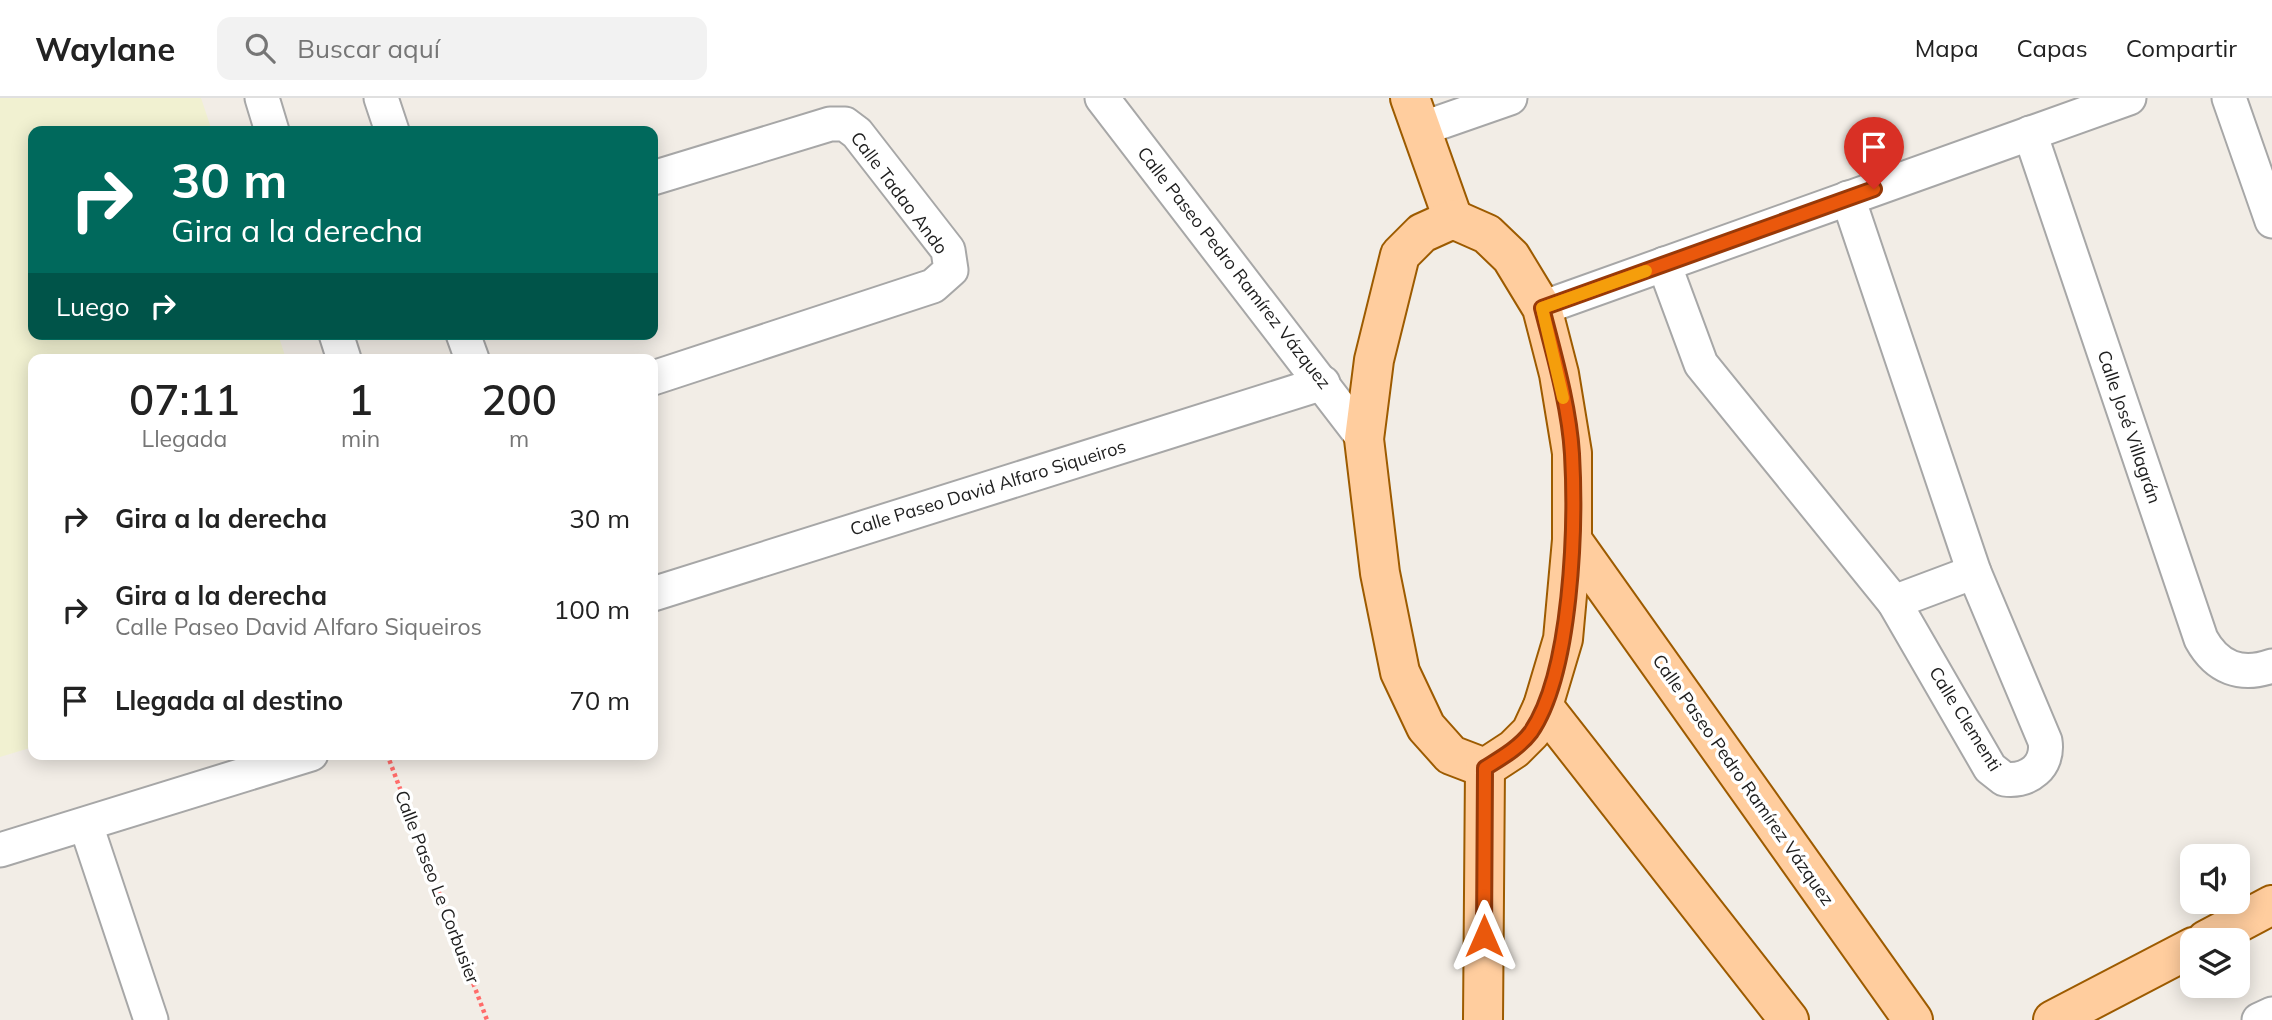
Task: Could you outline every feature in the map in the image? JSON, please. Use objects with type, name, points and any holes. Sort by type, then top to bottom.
[{"type":"main road","points":[[1416,114],[1453,219],[1487,234],[1511,257],[1542,308],[1559,374],[1572,453],[1573,540],[1563,639],[1544,706],[1531,732],[1514,749],[1485,768]]},
{"type":"main road","points":[[1453,219],[1422,233],[1400,254],[1374,360],[1364,439],[1380,573],[1400,672],[1426,727],[1451,755],[1485,768]]},
{"type":"main road","name":"Calle Paseo Pedro Ramírez Vázquez","points":[[1573,540],[1913,1020]]},
{"type":"main road","points":[[1544,706],[1789,1020]]},
{"type":"main road","points":[[1483,1020],[1485,768]]},
{"type":"main road","points":[[2229,928],[2272,905]]},
{"type":"main road","points":[[2053,1020],[2180,954]]},
{"type":"street","points":[[261,98],[270,126]]},
{"type":"street","points":[[381,98],[390,126]]},
{"type":"street","name":"Calle Paseo Pedro Ramírez Vázquez","points":[[1102,98],[1364,439]]},
{"type":"street","points":[[1416,114],[1510,98]]},
{"type":"street","points":[[1542,308],[2129,98]]},
{"type":"street","points":[[2229,98],[2272,221]]},
{"type":"street","name":"Calle Tadao Ando","points":[[658,176],[830,124],[845,124],[857,133],[948,250],[951,270],[933,286],[658,376]]},
{"type":"street","name":"Calle José Villagrán","points":[[2030,133],[2202,639],[2210,654],[2223,665],[2239,672],[2256,672],[2272,666]]},
{"type":"street","name":"Calle Clementi","points":[[1664,264],[1701,365],[1894,601],[1990,768],[2004,779],[2022,778],[2040,768],[2045,760],[2045,741],[1974,572],[1848,198]]},
{"type":"street","name":"Calle Paseo David Alfaro Siqueiros","points":[[658,592],[1323,383]]},
{"type":"street","points":[[1894,601],[1974,572]]},
{"type":"street","points":[[0,850],[292,760]]},
{"type":"street","points":[[86,825],[151,1020]]},
{"type":"street","points":[[2259,1020],[2272,1014]]},
{"type":"path","name":"Calle Paseo Le Corbusier","points":[[389,760],[487,1020]]},
{"type":"green space","points":[[0,98],[201,98],[210,126],[28,126],[28,340],[280,340],[284,354],[28,354],[28,749],[0,757]]},
{"type":"slow traffic","points":[[1563,398],[1542,308],[1646,271]]},
{"type":"route","points":[[1484,936],[1485,768],[1514,749],[1531,732],[1544,706],[1563,639],[1573,540],[1572,453],[1559,374],[1542,308],[1874,189]]}]
